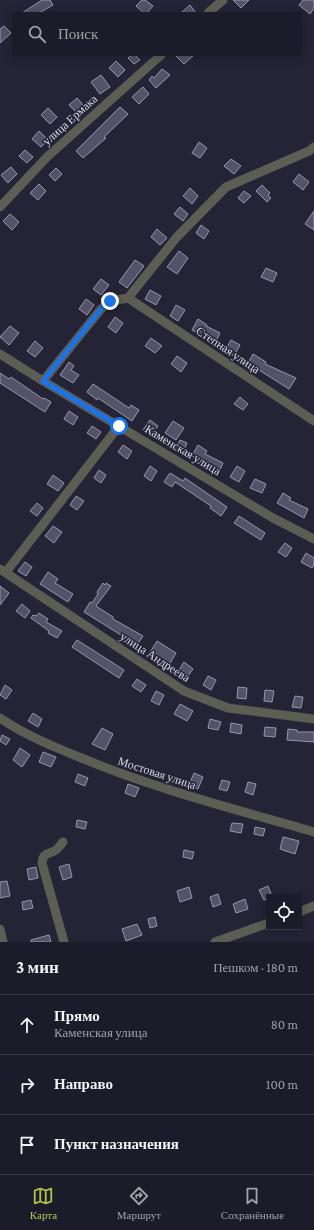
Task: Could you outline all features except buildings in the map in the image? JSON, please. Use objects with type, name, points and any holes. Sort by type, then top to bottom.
[{"type":"street","points":[[209,12],[223,0]]},
{"type":"street","name":"улица Ермака","points":[[0,207],[47,157],[160,56]]},
{"type":"street","points":[[43,381],[101,309],[110,301],[128,298],[176,238],[226,187],[309,151],[314,147]]},
{"type":"street","name":"Степная улица","points":[[128,298],[314,422]]},
{"type":"street","name":"Каменская улица","points":[[0,354],[273,518],[314,539]]},
{"type":"street","points":[[3,571],[119,426]]},
{"type":"street","name":"улица Андреева","points":[[3,571],[184,691],[228,708],[314,719]]},
{"type":"street","name":"Мостовая улица","points":[[0,718],[40,741],[119,774],[166,790],[314,832]]},
{"type":"street","points":[[62,842],[57,850],[46,853],[42,856],[42,863],[64,942]]},
{"type":"street","points":[[302,911],[314,906]]},
{"type":"street","points":[[215,942],[266,924]]},
{"type":"street","points":[[0,929],[3,942]]},
{"type":"route","points":[[110,301],[101,309],[43,381],[119,426]]}]
